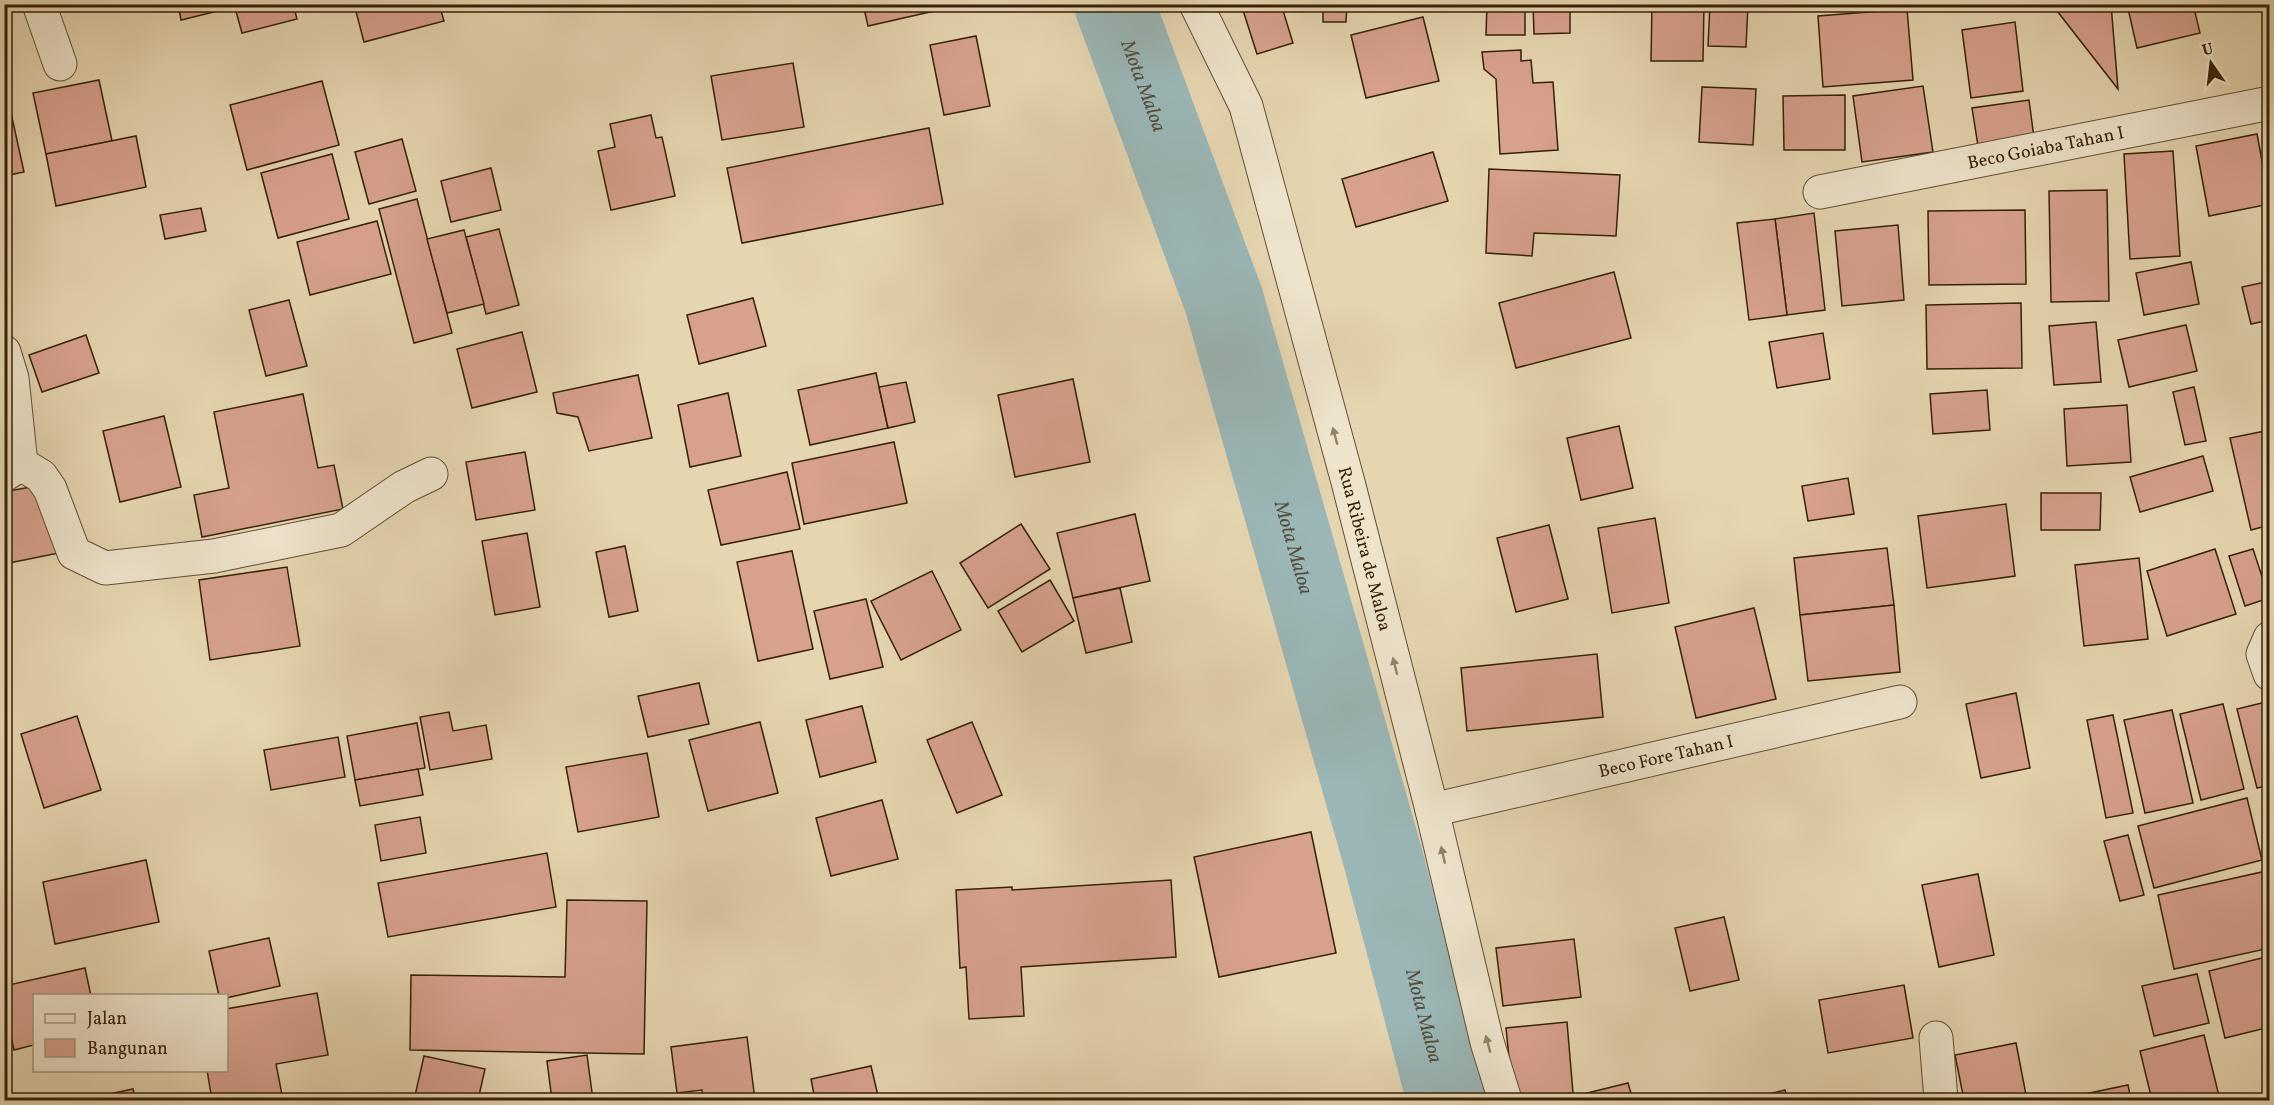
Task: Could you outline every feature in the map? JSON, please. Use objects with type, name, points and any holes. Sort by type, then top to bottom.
[{"type":"street","points":[[39,4],[60,64]]},
{"type":"street","name":"Rua Ribeira de Maloa","points":[[1197,4],[1246,106],[1348,482],[1432,810],[1487,1042],[1505,1101]]},
{"type":"street","name":"Beco Goiaba Tahan I","points":[[1820,192],[2270,103]]},
{"type":"street","points":[[4,352],[12,378],[13,470],[41,476],[50,489],[74,553],[105,568],[214,556],[341,530],[404,487],[430,474]]},
{"type":"street","points":[[2270,638],[2263,654],[2270,674]]},
{"type":"street","name":"Beco Fore Tahan I","points":[[1432,810],[1900,702]]},
{"type":"street","points":[[1936,1038],[1941,1101]]},
{"type":"building","points":[[178,4],[220,4],[222,10],[181,20]]},
{"type":"building","points":[[234,4],[293,4],[297,19],[242,33]]},
{"type":"building","points":[[354,4],[439,4],[444,21],[364,42]]},
{"type":"building","points":[[863,4],[965,4],[868,26]]},
{"type":"building","points":[[1241,4],[1281,4],[1293,43],[1257,54]]},
{"type":"building","points":[[1323,4],[1347,4],[1346,22],[1323,22]]},
{"type":"building","points":[[1487,4],[1525,4],[1525,35],[1486,35]]},
{"type":"building","points":[[1533,4],[1570,4],[1570,33],[1534,34]]},
{"type":"building","points":[[1652,4],[1704,4],[1703,61],[1651,61]]},
{"type":"building","points":[[1710,4],[1748,4],[1746,47],[1708,46]]},
{"type":"building","points":[[2111,4],[2118,89],[2054,7]]},
{"type":"building","points":[[2127,4],[2193,4],[2200,33],[2137,48]]},
{"type":"building","points":[[1907,9],[1913,80],[1823,87],[1818,16]]},
{"type":"building","points":[[1423,17],[1439,81],[1366,98],[1351,35]]},
{"type":"building","points":[[2015,22],[2023,91],[1971,98],[1962,30]]},
{"type":"building","points":[[976,36],[990,106],[944,115],[930,45]]},
{"type":"building","points":[[1521,50],[1521,61],[1531,60],[1533,83],[1553,82],[1558,150],[1500,154],[1496,79],[1484,69],[1482,52]]},
{"type":"building","points":[[793,63],[804,127],[722,140],[711,76]]},
{"type":"building","points":[[99,80],[112,141],[46,154],[33,93]]},
{"type":"building","points":[[322,81],[339,145],[247,170],[230,105]]},
{"type":"building","points":[[1923,86],[1933,152],[1862,162],[1853,96]]},
{"type":"building","points":[[1702,87],[1756,89],[1753,145],[1699,142]]},
{"type":"building","points":[[1845,95],[1845,150],[1784,150],[1783,96]]},
{"type":"building","points":[[2029,100],[2034,138],[1978,146],[1972,108]]},
{"type":"building","points":[[11,113],[24,172],[4,176],[4,114]]},
{"type":"building","points":[[651,115],[656,138],[662,137],[675,196],[611,210],[598,151],[615,147],[610,124]]},
{"type":"building","points":[[929,128],[943,204],[742,243],[727,168]]},
{"type":"building","points":[[2257,134],[2270,204],[2209,216],[2196,146]]},
{"type":"building","points":[[136,136],[146,187],[56,206],[46,154]]},
{"type":"building","points":[[402,139],[416,191],[369,204],[355,152]]},
{"type":"building","points":[[2173,151],[2180,256],[2130,259],[2124,154]]},
{"type":"building","points":[[1433,152],[1448,201],[1356,227],[1342,179]]},
{"type":"building","points":[[332,154],[349,219],[278,238],[261,173]]},
{"type":"building","points":[[491,168],[501,210],[451,222],[441,181]]},
{"type":"building","points":[[1489,169],[1620,175],[1616,236],[1534,233],[1532,256],[1486,253]]},
{"type":"building","points":[[2107,190],[2109,301],[2051,302],[2049,191]]},
{"type":"building","points":[[417,199],[452,333],[414,343],[379,209]]},
{"type":"building","points":[[201,208],[206,231],[165,239],[160,215]]},
{"type":"building","points":[[2025,210],[2026,284],[1929,285],[1928,211]]},
{"type":"building","points":[[1814,213],[1825,310],[1787,315],[1775,219]]},
{"type":"building","points":[[1775,219],[1787,315],[1749,320],[1737,223]]},
{"type":"building","points":[[377,221],[391,274],[310,295],[297,242]]},
{"type":"building","points":[[1898,225],[1904,300],[1842,306],[1835,231]]},
{"type":"building","points":[[499,229],[519,305],[486,314],[466,237]]},
{"type":"building","points":[[464,230],[484,304],[447,313],[427,239]]},
{"type":"building","points":[[2191,262],[2199,304],[2144,315],[2136,273]]},
{"type":"building","points":[[1614,272],[1631,338],[1516,368],[1499,303]]},
{"type":"building","points":[[2270,281],[2270,320],[2251,324],[2242,287]]},
{"type":"building","points":[[753,298],[766,346],[699,364],[687,315]]},
{"type":"building","points":[[289,300],[307,366],[266,376],[249,310]]},
{"type":"building","points":[[2021,303],[2022,368],[1927,369],[1926,305]]},
{"type":"building","points":[[2096,322],[2101,382],[2054,385],[2049,326]]},
{"type":"building","points":[[2186,325],[2197,371],[2129,387],[2118,340]]},
{"type":"building","points":[[522,332],[537,392],[472,408],[457,349]]},
{"type":"building","points":[[1823,333],[1830,379],[1777,388],[1769,342]]},
{"type":"building","points":[[86,335],[99,373],[42,392],[29,355]]},
{"type":"building","points":[[876,373],[888,428],[810,445],[798,390]]},
{"type":"building","points":[[638,375],[652,438],[589,451],[578,417],[557,413],[553,393]]},
{"type":"building","points":[[1073,379],[1090,462],[1015,477],[998,395]]},
{"type":"building","points":[[906,382],[915,422],[888,428],[879,387]]},
{"type":"building","points":[[2194,387],[2206,441],[2185,445],[2173,392]]},
{"type":"building","points":[[1987,390],[1990,430],[1933,434],[1930,394]]},
{"type":"building","points":[[728,393],[741,456],[690,467],[678,405]]},
{"type":"building","points":[[303,394],[318,468],[334,465],[343,509],[202,537],[194,495],[229,488],[214,412]]},
{"type":"building","points":[[2127,405],[2131,462],[2067,466],[2064,409]]},
{"type":"building","points":[[164,416],[181,487],[120,502],[103,431]]},
{"type":"building","points":[[1619,426],[1633,488],[1581,500],[1567,438]]},
{"type":"building","points":[[2270,430],[2270,525],[2251,530],[2230,438]]},
{"type":"building","points":[[894,442],[907,503],[804,524],[792,463]]},
{"type":"building","points":[[525,452],[535,510],[476,520],[466,462]]},
{"type":"building","points":[[2203,456],[2213,491],[2140,512],[2130,477]]},
{"type":"building","points":[[787,472],[800,529],[721,545],[708,490]]},
{"type":"building","points":[[1848,478],[1854,514],[1808,521],[1802,486]]},
{"type":"building","points":[[46,484],[59,553],[4,564],[4,492]]},
{"type":"building","points":[[2041,493],[2101,493],[2100,530],[2041,530]]},
{"type":"building","points":[[2006,504],[2015,576],[1927,588],[1918,516]]},
{"type":"building","points":[[1135,514],[1150,581],[1073,598],[1057,533]]},
{"type":"building","points":[[1655,518],[1669,603],[1612,613],[1598,528]]},
{"type":"building","points":[[1021,524],[1050,569],[988,608],[960,563]]},
{"type":"building","points":[[1549,525],[1568,599],[1516,612],[1497,538]]},
{"type":"building","points":[[527,533],[540,607],[495,615],[482,541]]},
{"type":"building","points":[[625,546],[638,611],[609,617],[596,552]]},
{"type":"building","points":[[1887,548],[1894,605],[1800,615],[1794,558]]},
{"type":"building","points":[[2215,549],[2236,614],[2167,636],[2147,571]]},
{"type":"building","points":[[2253,549],[2269,598],[2245,606],[2229,556]]},
{"type":"building","points":[[792,551],[813,649],[758,661],[737,562]]},
{"type":"building","points":[[2139,558],[2148,639],[2084,646],[2075,565]]},
{"type":"building","points":[[287,567],[300,646],[210,660],[199,580]]},
{"type":"building","points":[[932,571],[961,630],[901,660],[871,601]]},
{"type":"building","points":[[1050,580],[1074,621],[1022,652],[998,611]]},
{"type":"building","points":[[1120,588],[1132,642],[1086,653],[1073,598]]},
{"type":"building","points":[[866,599],[883,667],[830,679],[814,611]]},
{"type":"building","points":[[1894,605],[1900,672],[1808,681],[1800,615]]},
{"type":"building","points":[[1754,608],[1776,699],[1696,718],[1675,627]]},
{"type":"building","points":[[1597,654],[1603,717],[1467,731],[1461,668]]},
{"type":"building","points":[[699,683],[709,724],[648,737],[638,696]]},
{"type":"building","points":[[2016,693],[2030,768],[1981,778],[1966,704]]},
{"type":"building","points":[[2270,701],[2270,785],[2257,788],[2237,709]]},
{"type":"building","points":[[2223,704],[2244,789],[2201,800],[2180,714]]},
{"type":"building","points":[[862,706],[876,762],[820,777],[806,720]]},
{"type":"building","points":[[2172,710],[2193,803],[2145,813],[2124,720]]},
{"type":"building","points":[[449,712],[453,731],[486,725],[492,759],[430,770],[420,717]]},
{"type":"building","points":[[2113,715],[2133,813],[2106,818],[2087,720]]},
{"type":"building","points":[[77,716],[101,790],[44,808],[21,734]]},
{"type":"building","points":[[760,722],[778,793],[708,811],[689,740]]},
{"type":"building","points":[[972,722],[1002,795],[957,813],[927,740]]},
{"type":"building","points":[[417,723],[425,768],[355,780],[347,736]]},
{"type":"building","points":[[338,737],[345,777],[271,790],[264,750]]},
{"type":"building","points":[[647,753],[659,817],[578,832],[566,767]]},
{"type":"building","points":[[418,769],[423,795],[360,806],[355,780]]},
{"type":"building","points":[[2247,798],[2262,860],[2154,888],[2138,826]]},
{"type":"building","points":[[882,800],[898,859],[831,876],[816,818]]},
{"type":"building","points":[[2270,808],[2270,833],[2264,809]]},
{"type":"building","points":[[420,817],[426,853],[381,861],[375,825]]},
{"type":"building","points":[[1311,832],[1336,953],[1219,977],[1194,857]]},
{"type":"building","points":[[2128,835],[2144,895],[2120,901],[2104,841]]},
{"type":"building","points":[[547,853],[556,907],[388,937],[378,883]]},
{"type":"building","points":[[146,860],[159,922],[55,944],[43,882]]},
{"type":"building","points":[[2262,872],[2270,908],[2270,948],[2174,969],[2158,895]]},
{"type":"building","points":[[1978,874],[1994,955],[1939,967],[1922,885]]},
{"type":"building","points":[[1171,880],[1176,957],[1021,967],[1024,1016],[969,1019],[966,967],[960,968],[956,890],[1012,887],[1012,890]]},
{"type":"building","points":[[567,900],[647,901],[644,1054],[410,1050],[411,975],[565,977]]},
{"type":"building","points":[[1724,917],[1739,980],[1690,991],[1675,928]]},
{"type":"building","points":[[269,938],[280,986],[228,998],[228,994],[219,994],[209,951]]},
{"type":"building","points":[[1574,939],[1581,997],[1503,1006],[1496,948]]},
{"type":"building","points":[[2270,956],[2270,1027],[2225,1038],[2209,971]]},
{"type":"building","points":[[85,968],[91,994],[33,994],[33,1045],[14,1050],[4,1004],[4,986]]},
{"type":"building","points":[[2197,974],[2209,1023],[2154,1036],[2142,986]]},
{"type":"building","points":[[1904,985],[1913,1038],[1828,1053],[1819,1000]]},
{"type":"building","points":[[317,993],[328,1055],[276,1064],[283,1100],[212,1100],[207,1072],[228,1072],[228,1009]]},
{"type":"building","points":[[1567,1022],[1573,1093],[1513,1099],[1506,1028]]},
{"type":"building","points":[[2204,1035],[2220,1100],[2152,1100],[2140,1051]]},
{"type":"building","points":[[747,1037],[755,1100],[703,1100],[702,1090],[677,1093],[671,1047]]},
{"type":"building","points":[[2016,1043],[2027,1100],[1964,1100],[1955,1055]]},
{"type":"building","points":[[587,1055],[593,1100],[552,1100],[547,1061]]},
{"type":"building","points":[[424,1056],[485,1069],[478,1100],[414,1100]]},
{"type":"building","points":[[871,1066],[879,1100],[815,1100],[811,1079]]},
{"type":"building","points":[[1628,1083],[1633,1100],[1559,1100]]},
{"type":"building","points":[[2128,1085],[2131,1100],[2061,1099]]},
{"type":"building","points":[[133,1089],[136,1100],[82,1100]]},
{"type":"building","points":[[1785,1090],[1788,1100],[1744,1100]]},
{"type":"building","points":[[527,1095],[528,1100],[486,1100],[485,1098]]},
{"type":"waterway","name":"Mota Maloa","points":[[1114,4],[1224,301],[1383,858],[1447,1100]]},
{"type":"waterway","points":[[1149,4],[1478,1100]]}]
